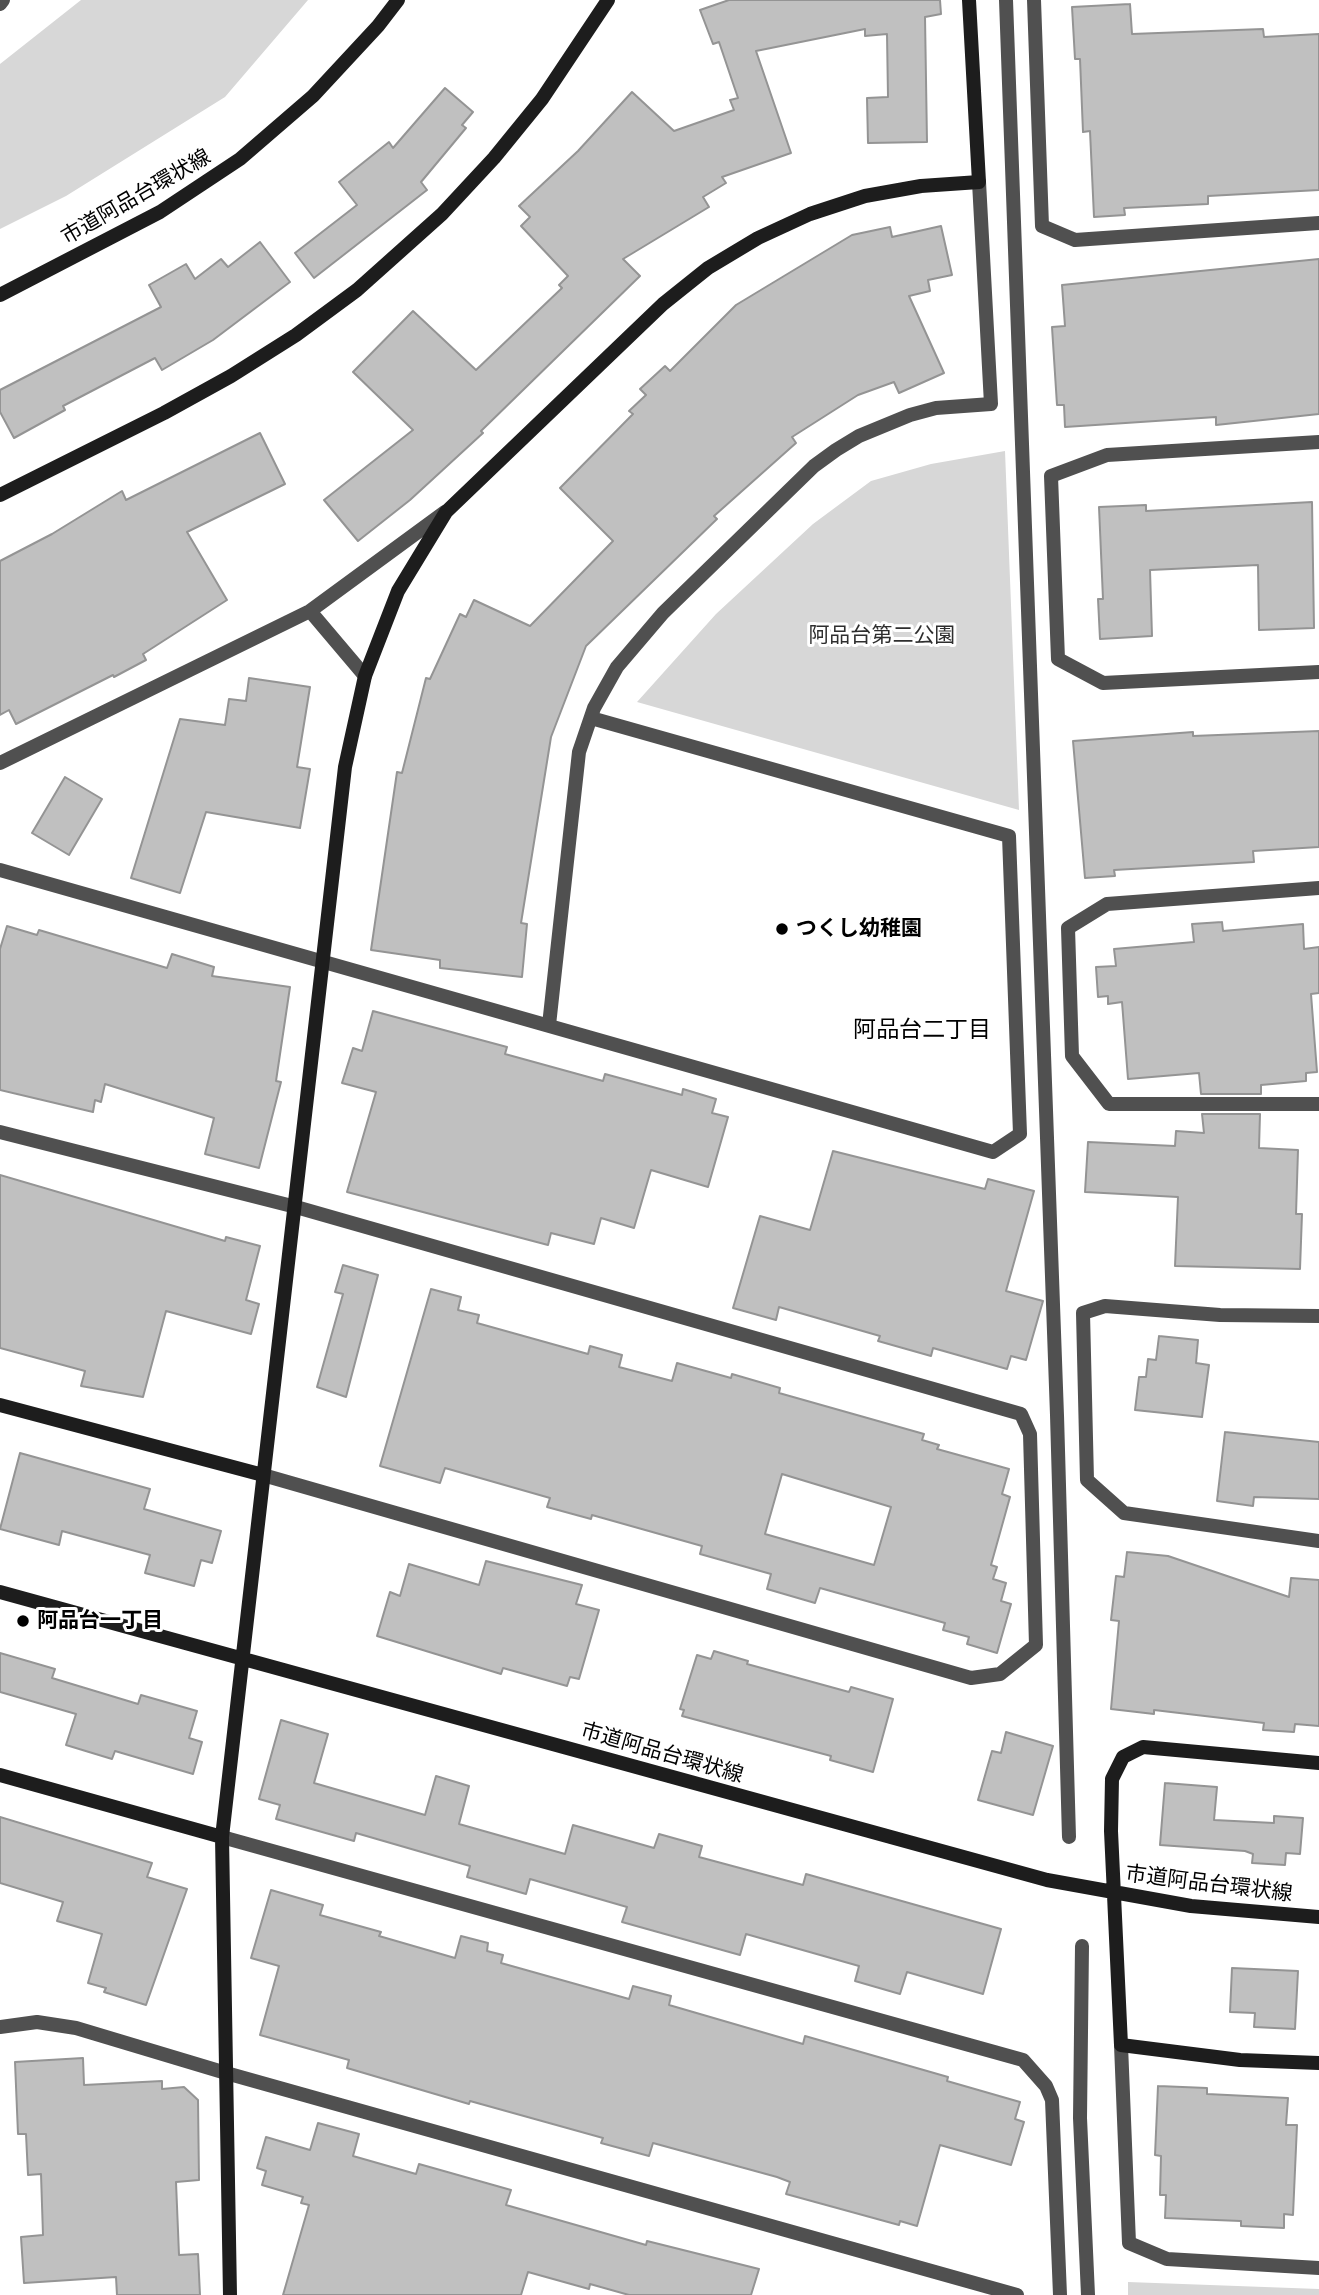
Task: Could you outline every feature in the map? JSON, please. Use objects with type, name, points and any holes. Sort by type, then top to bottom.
[{"type":"street","name":"市道阿品台環状線","points":[[0,295],[149,218],[240,159],[321,88],[398,0]]},
{"type":"street","points":[[0,495],[164,413],[231,376],[296,335],[357,290],[443,214],[494,159],[542,99],[608,0]]},
{"type":"street","points":[[549,1025],[579,752],[591,718],[617,667],[646,630],[814,466],[859,436],[884,424],[936,408],[991,404],[969,0]]},
{"type":"street","points":[[1006,0],[1057,1415],[1069,1838]]},
{"type":"street","points":[[1034,0],[1042,226],[1075,240],[1319,223]]},
{"type":"street","points":[[0,763],[310,611],[446,512],[663,304],[718,262],[758,238],[810,214],[865,197],[921,186],[979,182]]},
{"type":"street","points":[[1319,442],[1107,455],[1051,476],[1058,659],[1102,683],[1319,672]]},
{"type":"street","points":[[230,2295],[222,1837],[345,767],[365,676],[398,591],[446,512]]},
{"type":"street","points":[[310,611],[365,676]]},
{"type":"street","points":[[0,870],[993,1152],[1020,1134],[1009,836],[591,718]]},
{"type":"street","points":[[1319,888],[1107,904],[1068,928],[1072,1056],[1109,1104],[1319,1104]]},
{"type":"street","points":[[0,1132],[296,1207],[1021,1414],[1030,1434],[1036,1645],[1000,1674],[971,1678],[263,1475],[0,1405]]},
{"type":"street","points":[[1319,1316],[1220,1315],[1105,1306],[1083,1313],[1087,1480],[1124,1513],[1319,1542]]},
{"type":"street","name":"市道阿品台環状線","points":[[0,1592],[976,1863],[1114,1894],[1191,1906],[1319,1917]]},
{"type":"street","points":[[1319,1763],[1143,1746],[1123,1757],[1112,1779],[1111,1830],[1129,2242],[1167,2259],[1319,2268]]},
{"type":"street","points":[[0,1775],[1023,2060],[1046,2086],[1052,2100],[1060,2295]]},
{"type":"street","points":[[1082,1946],[1080,2118],[1088,2295]]},
{"type":"street","points":[[0,2027],[23,2023],[63,2025],[1017,2295]]},
{"type":"street","points":[[1121,2045],[1240,2060],[1319,2063]]},
{"type":"green space","points":[[81,0],[308,0],[225,97],[66,196],[0,229],[0,64]]},
{"type":"green space","name":"阿品台第二公園","points":[[1005,451],[1019,810],[637,702],[716,614],[813,524],[871,481],[931,464]]},
{"type":"green space","points":[[1128,2282],[1319,2289],[1319,2295],[1128,2295]]},
{"type":"building","points":[[729,0],[940,0],[941,14],[925,17],[927,142],[868,143],[867,98],[888,97],[887,34],[865,36],[865,29],[756,51],[791,153],[722,177],[726,183],[703,197],[709,207],[623,259],[640,276],[481,431],[483,433],[410,500],[358,541],[324,500],[413,430],[353,372],[413,311],[476,370],[562,288],[559,285],[568,276],[521,226],[530,217],[519,206],[578,151],[632,92],[674,131],[734,110],[730,100],[738,98],[719,42],[713,44],[700,10]]},
{"type":"building","points":[[1130,4],[1132,34],[1263,29],[1264,37],[1319,34],[1319,190],[1208,196],[1208,204],[1124,208],[1125,215],[1094,217],[1090,131],[1083,132],[1080,59],[1075,59],[1072,7]]},
{"type":"building","points":[[445,88],[473,112],[462,125],[466,128],[421,182],[427,190],[314,278],[295,253],[357,205],[339,182],[389,142],[393,148]]},
{"type":"building","points":[[941,226],[952,275],[928,280],[930,291],[909,296],[944,373],[899,393],[894,382],[858,395],[792,437],[796,443],[714,516],[717,519],[586,646],[551,737],[521,923],[527,924],[522,977],[440,968],[440,960],[371,950],[397,772],[402,773],[426,678],[430,679],[460,614],[466,617],[474,600],[530,626],[613,541],[560,488],[633,414],[629,411],[646,395],[640,389],[665,366],[670,371],[736,305],[852,235],[890,227],[892,237]]},
{"type":"building","points":[[260,242],[290,282],[213,340],[162,370],[155,358],[63,406],[65,410],[14,438],[0,412],[0,390],[161,307],[149,285],[186,264],[195,279],[221,259],[228,267]]},
{"type":"building","points":[[1319,259],[1319,414],[1216,425],[1216,417],[1065,427],[1064,405],[1057,405],[1052,327],[1065,326],[1062,285]]},
{"type":"building","points":[[260,433],[285,484],[187,532],[227,600],[143,654],[146,660],[114,677],[113,675],[16,724],[9,710],[0,715],[0,561],[52,534],[122,491],[126,500]]},
{"type":"building","points":[[1312,502],[1314,628],[1259,630],[1258,565],[1150,570],[1152,636],[1100,639],[1098,599],[1103,599],[1099,507],[1146,505],[1146,511]]},
{"type":"building","points":[[249,678],[310,687],[297,767],[310,769],[300,828],[206,812],[180,893],[131,878],[180,719],[225,725],[229,699],[246,701]]},
{"type":"building","points":[[1319,731],[1319,847],[1253,851],[1254,862],[1114,870],[1115,876],[1085,878],[1073,741],[1193,732],[1193,736]]},
{"type":"building","points":[[65,777],[102,799],[69,855],[32,833]]},
{"type":"building","points":[[1222,922],[1223,931],[1303,924],[1304,949],[1319,947],[1319,993],[1311,994],[1317,1072],[1306,1073],[1306,1081],[1261,1085],[1261,1094],[1201,1094],[1199,1073],[1128,1079],[1122,1002],[1108,1004],[1108,996],[1098,997],[1096,967],[1116,966],[1114,949],[1194,942],[1192,924]]},
{"type":"building","points":[[7,926],[37,935],[39,930],[167,968],[172,954],[214,967],[212,976],[290,987],[276,1081],[281,1082],[259,1168],[205,1154],[214,1118],[105,1084],[101,1102],[95,1100],[93,1112],[0,1090],[0,949]]},
{"type":"building","points":[[373,1011],[507,1047],[505,1054],[603,1081],[605,1074],[682,1095],[683,1089],[716,1099],[712,1113],[728,1117],[708,1187],[651,1170],[634,1228],[601,1218],[594,1244],[551,1233],[548,1245],[347,1192],[376,1092],[342,1083],[353,1048],[362,1051]]},
{"type":"building","points":[[1202,1114],[1260,1114],[1259,1148],[1298,1150],[1296,1214],[1302,1214],[1300,1269],[1175,1266],[1178,1197],[1085,1192],[1088,1142],[1175,1146],[1176,1131],[1204,1133]]},
{"type":"building","points":[[833,1151],[985,1189],[988,1179],[1034,1191],[1006,1291],[1043,1301],[1026,1360],[1011,1356],[1007,1369],[933,1348],[931,1356],[878,1341],[880,1336],[779,1307],[776,1320],[733,1308],[760,1216],[810,1230]]},
{"type":"building","points":[[0,1175],[225,1241],[226,1237],[260,1246],[246,1300],[259,1304],[251,1334],[166,1311],[143,1397],[81,1386],[85,1371],[0,1348]]},
{"type":"building","points":[[343,1265],[378,1275],[346,1397],[317,1387],[343,1294],[335,1292]]},
{"type":"building","points":[[431,1289],[461,1297],[458,1310],[479,1315],[477,1323],[588,1354],[590,1346],[622,1355],[619,1367],[672,1381],[677,1363],[731,1378],[732,1374],[780,1388],[779,1393],[924,1434],[922,1440],[939,1445],[937,1449],[1009,1469],[1002,1494],[1010,1497],[991,1565],[997,1567],[993,1579],[1006,1583],[1001,1601],[1011,1604],[997,1653],[967,1644],[969,1637],[943,1630],[945,1623],[820,1588],[815,1603],[767,1589],[771,1574],[700,1554],[702,1546],[592,1515],[591,1519],[547,1507],[550,1498],[445,1468],[440,1483],[380,1466]],"holes":[[[782,1474],[891,1507],[874,1565],[765,1534]]]},
{"type":"building","points":[[1159,1336],[1198,1340],[1196,1363],[1209,1365],[1202,1417],[1135,1410],[1139,1377],[1146,1377],[1148,1359],[1156,1360]]},
{"type":"building","points":[[1225,1432],[1319,1442],[1319,1499],[1254,1497],[1253,1506],[1217,1501]]},
{"type":"building","points":[[20,1453],[150,1489],[144,1509],[221,1531],[212,1563],[201,1560],[194,1586],[145,1573],[150,1555],[62,1531],[59,1545],[0,1529]]},
{"type":"building","points":[[1127,1552],[1168,1556],[1289,1597],[1291,1578],[1319,1580],[1319,1726],[1295,1724],[1294,1732],[1263,1730],[1264,1723],[1154,1710],[1154,1714],[1111,1709],[1119,1621],[1111,1620],[1116,1576],[1124,1577]]},
{"type":"building","points":[[486,1561],[582,1585],[576,1604],[599,1610],[579,1679],[570,1677],[567,1686],[503,1668],[501,1674],[377,1636],[390,1592],[400,1596],[409,1564],[479,1585]]},
{"type":"building","points":[[714,1651],[748,1661],[747,1664],[849,1692],[851,1687],[893,1699],[873,1772],[830,1760],[831,1756],[682,1716],[684,1710],[680,1709],[697,1655],[711,1659]]},
{"type":"building","points":[[0,1653],[55,1669],[52,1678],[138,1704],[141,1695],[197,1711],[189,1738],[202,1742],[193,1774],[115,1751],[112,1759],[66,1745],[76,1714],[0,1692]]},
{"type":"building","points":[[281,1720],[328,1734],[314,1783],[425,1815],[436,1776],[469,1786],[459,1824],[565,1854],[573,1825],[654,1848],[659,1834],[702,1846],[699,1857],[803,1885],[806,1874],[1001,1929],[983,1994],[907,1972],[900,1994],[855,1981],[859,1966],[746,1934],[740,1955],[622,1922],[627,1907],[530,1879],[526,1894],[467,1877],[470,1866],[356,1833],[354,1841],[276,1819],[280,1805],[259,1799]]},
{"type":"building","points":[[1006,1732],[1053,1746],[1033,1815],[978,1800],[992,1751],[1001,1753]]},
{"type":"building","points":[[1165,1783],[1217,1787],[1214,1820],[1274,1823],[1274,1816],[1303,1818],[1300,1854],[1286,1853],[1285,1865],[1252,1863],[1253,1854],[1245,1851],[1160,1845]]},
{"type":"building","points":[[0,1817],[152,1863],[147,1877],[187,1889],[146,2005],[104,1992],[106,1988],[88,1983],[102,1934],[57,1921],[63,1902],[0,1883]]},
{"type":"building","points":[[271,1890],[323,1905],[320,1915],[381,1932],[379,1936],[455,1958],[461,1936],[488,1943],[487,1951],[503,1955],[501,1963],[629,1999],[633,1986],[671,1996],[669,2005],[803,2044],[805,2036],[948,2077],[947,2081],[1020,2102],[1015,2119],[1024,2122],[1011,2165],[940,2145],[917,2226],[900,2221],[899,2225],[786,2194],[790,2182],[777,2177],[653,2143],[649,2156],[601,2143],[603,2138],[470,2101],[469,2104],[347,2068],[349,2060],[260,2035],[279,1966],[251,1958]]},
{"type":"building","points":[[1232,1968],[1298,1971],[1295,2029],[1254,2027],[1255,2013],[1230,2012]]},
{"type":"building","points":[[83,2058],[84,2085],[162,2081],[162,2089],[184,2087],[198,2100],[199,2180],[176,2182],[179,2255],[198,2254],[200,2295],[117,2295],[116,2277],[24,2283],[21,2237],[43,2235],[41,2174],[28,2175],[26,2134],[18,2134],[15,2062]]},
{"type":"building","points":[[1158,2086],[1207,2088],[1207,2094],[1288,2098],[1286,2125],[1297,2125],[1293,2215],[1284,2214],[1284,2228],[1241,2226],[1241,2221],[1165,2218],[1166,2195],[1160,2195],[1161,2156],[1155,2155]]},
{"type":"building","points":[[318,2123],[359,2134],[353,2156],[416,2174],[419,2164],[511,2190],[506,2205],[646,2245],[647,2241],[759,2269],[751,2295],[629,2295],[590,2284],[589,2289],[528,2272],[521,2295],[283,2295],[309,2205],[301,2203],[303,2197],[262,2185],[266,2171],[257,2168],[266,2137],[310,2150]]},
{"type":"place","name":"つくし幼稚園","points":[[782,929]]},
{"type":"place","name":"阿品台一丁目","points":[[23,1621]]},
{"type":"district","name":"阿品台二丁目","points":[[922,1030]]}]
